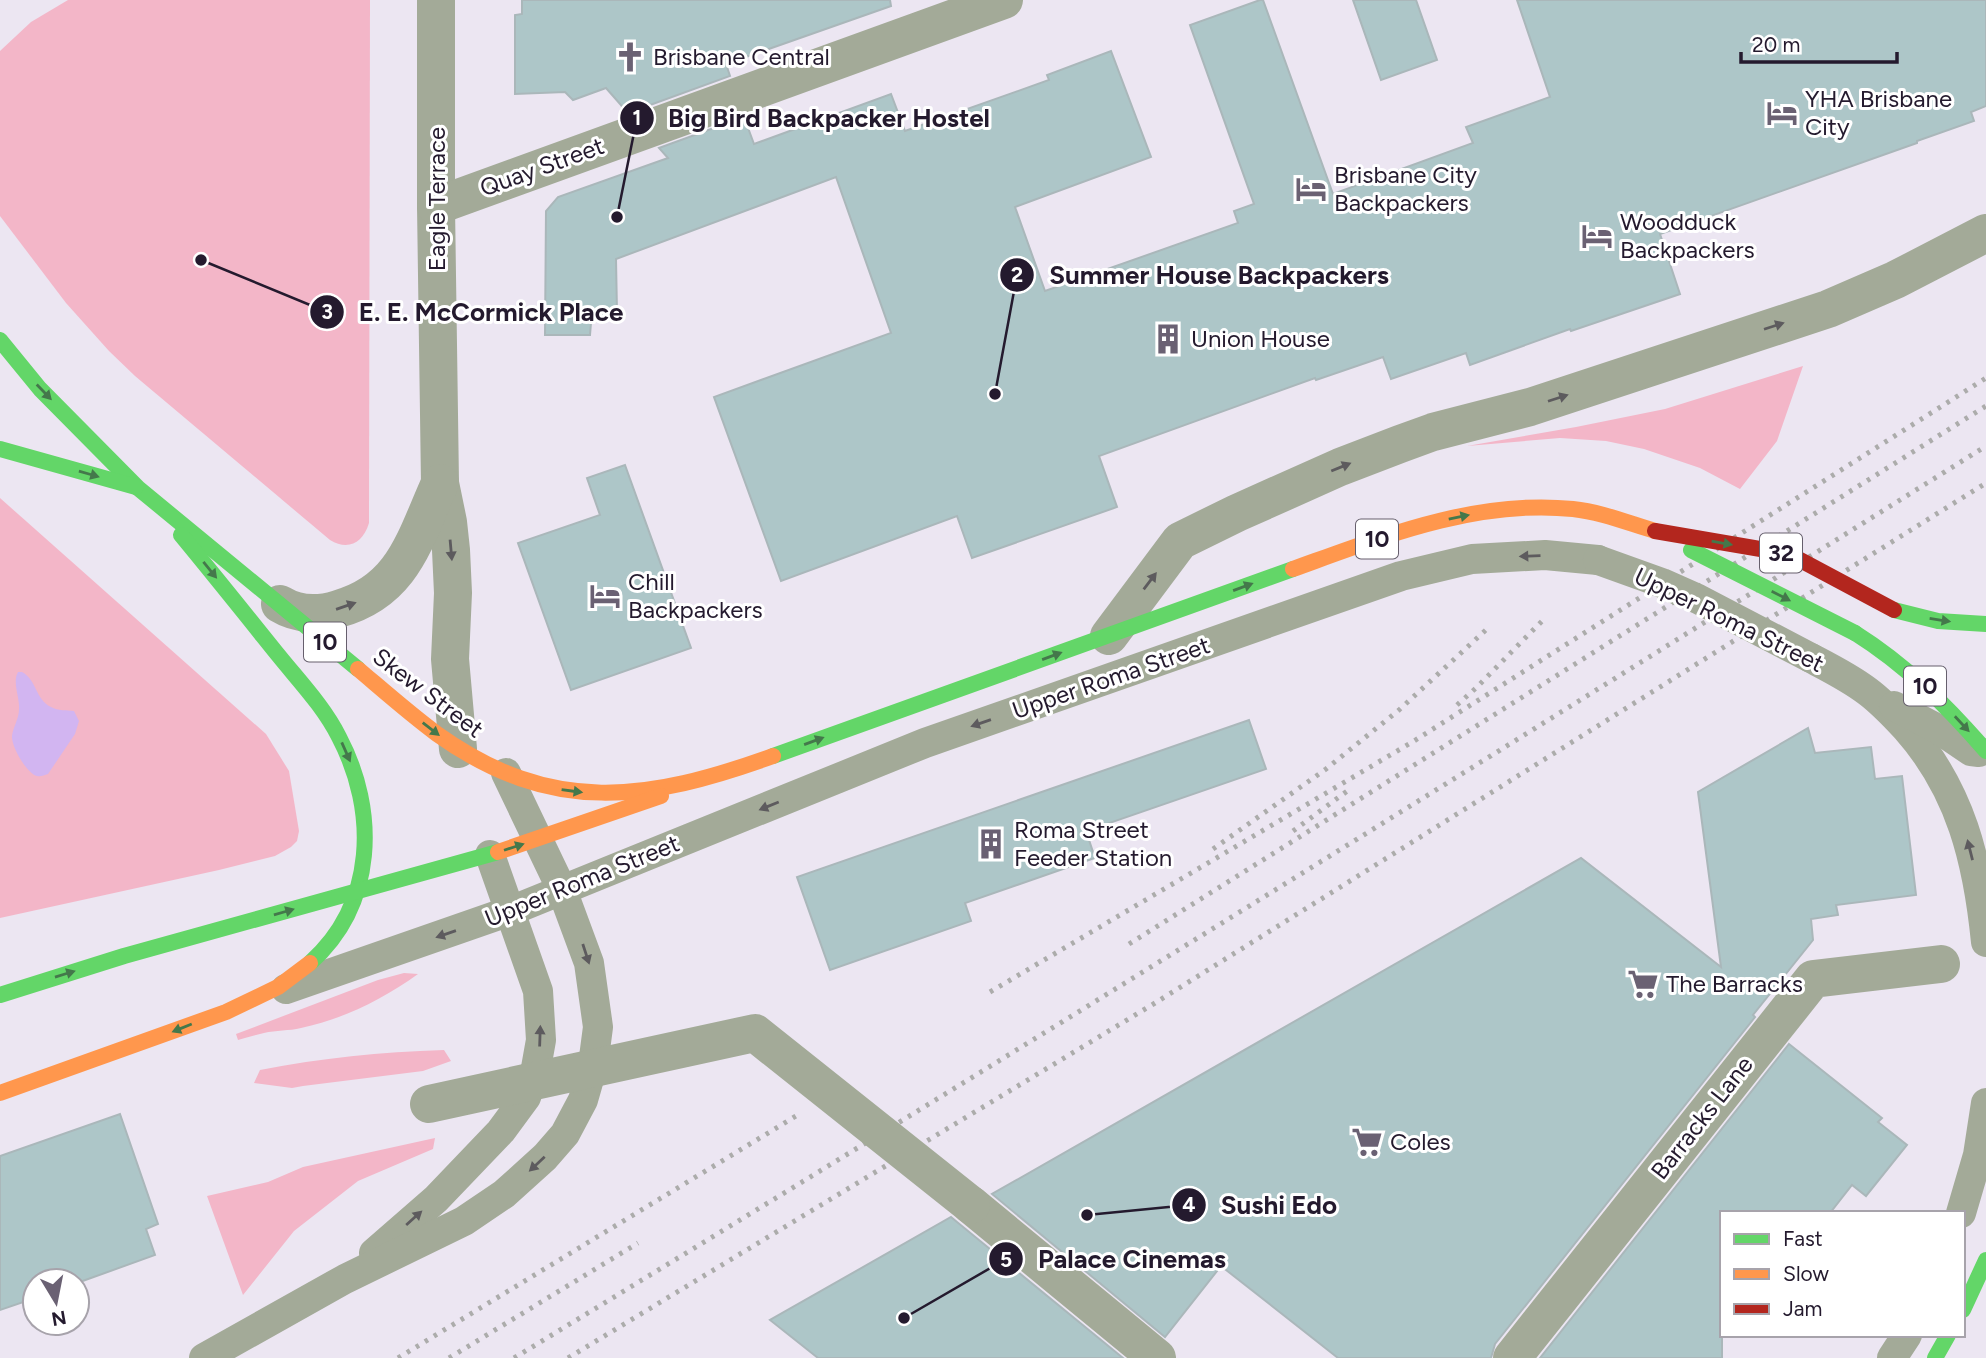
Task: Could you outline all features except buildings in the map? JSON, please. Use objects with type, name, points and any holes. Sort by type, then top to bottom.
[{"type":"main road","name":"Skew Street","points":[[0,340],[40,389],[138,488],[458,749],[506,773],[556,789],[606,795],[649,792],[727,773]]},
{"type":"main road","points":[[0,449],[138,488]]},
{"type":"main road","name":"Skew Street","points":[[151,498],[332,723],[353,768],[364,810],[366,859],[357,891]]},
{"type":"main road","name":"Upper Roma Street","points":[[0,995],[124,956],[490,855],[727,773],[1365,543],[1493,510],[1531,507],[1574,509],[1655,531],[1855,633],[1911,673],[1964,725],[1986,752]]},
{"type":"main road","name":"32","points":[[1655,531],[1788,554],[1894,610],[1938,621],[1986,624]]},
{"type":"main road","name":"Upper Roma Street","points":[[0,1093],[166,1034],[246,1003],[280,986],[310,963],[336,934],[357,891]]},
{"type":"main road","points":[[1965,1306],[1986,1260]]},
{"type":"main road","points":[[1935,1358],[1947,1337]]},
{"type":"street","name":"Eagle Terrace","points":[[436,0],[440,482],[451,550],[453,593],[450,659],[458,749]]},
{"type":"street","name":"Quay Street","points":[[436,206],[1003,0]]},
{"type":"street","name":"Upper Roma Street","points":[[1109,636],[1180,541],[1237,513],[1400,443],[1530,407],[1828,309],[1895,280],[1986,233]]},
{"type":"street","name":"Eagle Terrace","points":[[280,604],[303,612],[333,611],[350,606],[384,586],[396,574],[405,559],[440,482]]},
{"type":"street","name":"Barracks Lane","points":[[1512,1358],[1813,979],[1941,964]]},
{"type":"street","points":[[429,1104],[755,1033],[1157,1358]]},
{"type":"lane","name":"Upper Roma Street","points":[[246,1003],[510,911],[925,743],[1401,576],[1472,559],[1545,555],[1598,560],[1698,599],[1865,689],[1890,710],[1932,760],[1960,815],[1977,880],[1986,942]]},
{"type":"lane","points":[[1865,689],[1940,730],[1971,751],[1986,752]]},
{"type":"lane","points":[[204,1358],[345,1279],[464,1221],[504,1194],[545,1157],[565,1134],[583,1100],[593,1065],[598,1027],[589,963],[562,890],[506,773]]},
{"type":"lane","points":[[345,1279],[436,1199],[501,1131],[526,1097],[536,1068],[541,1040],[538,991],[490,855]]},
{"type":"lane","points":[[1962,1211],[1978,1155],[1986,1103]]},
{"type":"lane","points":[[1892,1358],[1906,1337]]},
{"type":"shaded area","points":[[68,0],[370,0],[369,523],[363,536],[354,543],[343,545],[330,540],[135,376],[66,303],[0,216],[0,51],[31,22]]},
{"type":"shaded area","points":[[1803,366],[1777,441],[1740,489],[1700,468],[1644,449],[1606,441],[1560,438],[1467,446],[1665,409]]},
{"type":"shaded area","points":[[0,498],[266,734],[289,771],[299,831],[297,841],[291,847],[275,856],[219,870],[0,918]]},
{"type":"shaded area","points":[[18,672],[27,675],[46,704],[57,709],[74,711],[79,721],[75,734],[48,774],[41,776],[33,774],[24,765],[12,741],[19,713],[16,680]]},
{"type":"shaded area","points":[[404,973],[418,974],[377,1000],[348,1014],[301,1028],[238,1040],[236,1034],[378,980]]},
{"type":"shaded area","points":[[444,1050],[451,1061],[423,1071],[292,1088],[254,1083],[260,1070],[283,1066],[351,1056]]},
{"type":"shaded area","points":[[435,1138],[433,1149],[358,1181],[294,1231],[243,1295],[207,1196],[268,1182],[303,1167]]},
{"type":"railway","points":[[990,992],[1414,741],[1986,378]]},
{"type":"railway","points":[[1129,944],[1986,406]]},
{"type":"railway","points":[[514,1358],[1252,905],[1986,446]]},
{"type":"railway","points":[[568,1358],[1155,1003],[1986,483]]},
{"type":"railway","points":[[1457,705],[1543,620]]},
{"type":"railway","points":[[1213,849],[1326,769],[1399,710],[1488,628]]},
{"type":"railway","points":[[1293,831],[1350,789]]},
{"type":"railway","points":[[398,1358],[796,1116]]},
{"type":"railway","points":[[449,1358],[638,1243]]},
{"type":"traffic: fast","points":[[0,340],[40,389],[138,488],[358,669]]},
{"type":"traffic: fast","points":[[0,449],[136,487]]},
{"type":"traffic: fast","points":[[181,535],[319,705],[339,737],[352,766],[364,825],[364,856],[358,885],[348,913],[332,939],[310,963]]},
{"type":"traffic: fast","points":[[1691,550],[1855,633]]},
{"type":"traffic: fast","points":[[773,756],[1293,569]]},
{"type":"traffic: fast","points":[[1894,610],[1938,621],[1986,624]]},
{"type":"traffic: fast","points":[[1855,633],[1874,645],[1925,687],[1986,751]]},
{"type":"traffic: fast","points":[[0,995],[124,956],[498,852]]},
{"type":"traffic: fast","points":[[1965,1306],[1986,1260]]},
{"type":"traffic: fast","points":[[1935,1358],[1947,1337]]},
{"type":"traffic: slow","points":[[1293,569],[1430,523],[1501,510],[1537,507],[1583,510],[1655,531]]},
{"type":"traffic: slow","points":[[358,669],[437,734],[479,760],[520,778],[561,789],[601,793],[642,790],[684,783],[773,756]]},
{"type":"traffic: slow","points":[[498,852],[661,796]]},
{"type":"traffic: slow","points":[[0,1093],[226,1012],[278,987],[310,963]]},
{"type":"traffic: jam","points":[[1655,531],[1789,554],[1894,610]]},
{"type":"place","name":"Brisbane Central","points":[[630,57]]},
{"type":"place","name":"YHA Brisbane City","points":[[1782,113]]},
{"type":"place","name":"Brisbane City Backpackers","points":[[1311,189]]},
{"type":"place","name":"Big Bird Backpacker Hostel","points":[[617,217]]},
{"type":"place","name":"Woodduck Backpackers","points":[[1597,236]]},
{"type":"place","name":"E. E. McCormick Place","points":[[201,260]]},
{"type":"place","name":"Union House","points":[[1168,339]]},
{"type":"place","name":"Summer House Backpackers","points":[[995,394]]},
{"type":"place","name":"Chill Backpackers","points":[[605,596]]},
{"type":"place","name":"Roma Street Feeder Station","points":[[991,844]]},
{"type":"place","name":"The Barracks","points":[[1643,984]]},
{"type":"place","name":"Coles","points":[[1367,1142]]},
{"type":"place","name":"Sushi Edo","points":[[1087,1215]]},
{"type":"place","name":"Palace Cinemas","points":[[904,1318]]}]
